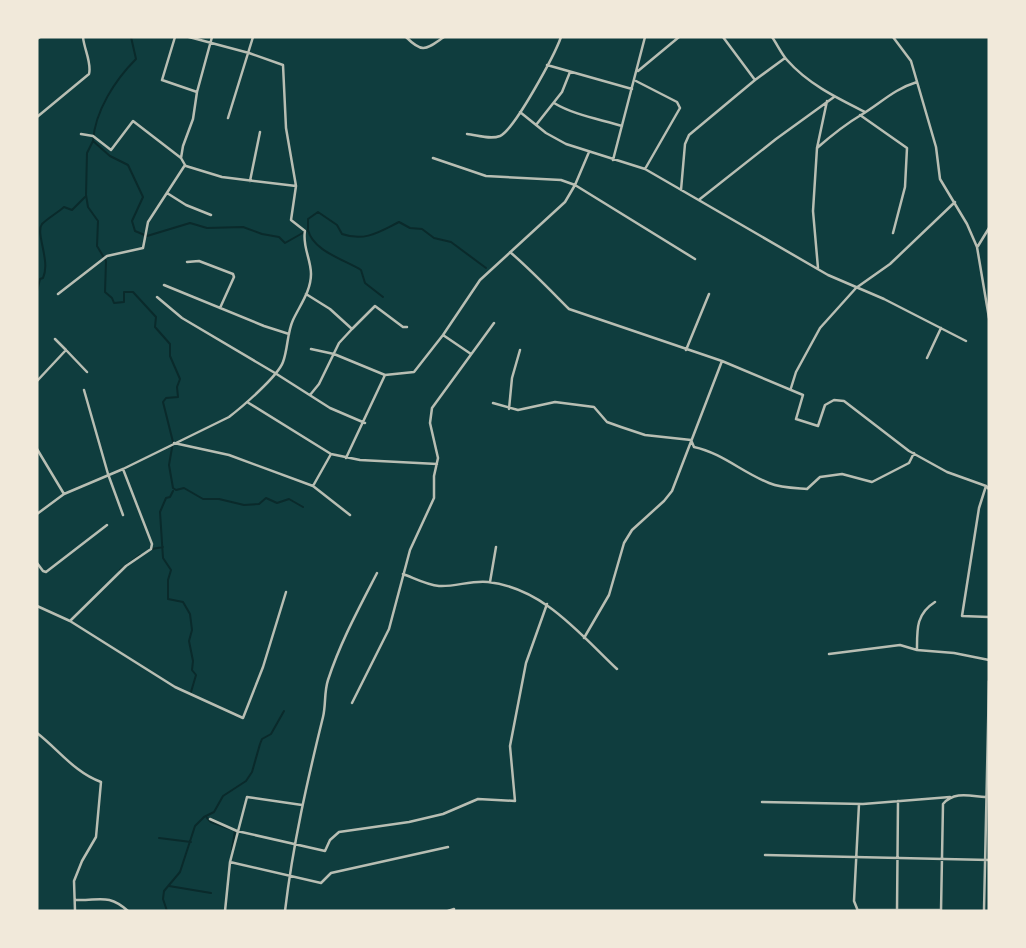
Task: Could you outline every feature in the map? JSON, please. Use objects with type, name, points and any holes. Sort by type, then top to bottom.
[{"type":"street","points":[[37,117],[89,74],[90,67],[83,37]]},
{"type":"street","points":[[175,37],[162,80],[197,92]]},
{"type":"street","points":[[37,514],[64,494],[123,469],[229,417],[247,402],[283,362],[292,322],[306,294],[311,272],[304,240],[306,231],[291,220],[296,186],[286,128],[283,65],[249,52],[189,37]]},
{"type":"street","points":[[181,158],[212,37]]},
{"type":"street","points":[[228,118],[253,37]]},
{"type":"street","points":[[406,37],[418,48],[424,49],[444,37]]},
{"type":"street","points":[[467,134],[488,137],[499,136],[506,131],[554,56],[561,37]]},
{"type":"street","points":[[613,160],[645,37]]},
{"type":"street","points":[[638,71],[679,37]]},
{"type":"street","points":[[723,37],[755,80]]},
{"type":"street","points":[[772,37],[785,58],[802,75],[834,97],[865,112]]},
{"type":"street","points":[[893,37],[911,61],[918,82],[936,147],[940,179],[967,224],[977,247],[989,318]]},
{"type":"street","points":[[681,190],[685,144],[690,135],[785,58]]},
{"type":"street","points":[[547,65],[632,89]]},
{"type":"street","points":[[536,125],[562,92],[570,72]]},
{"type":"street","points":[[635,80],[677,102],[680,108],[645,169]]},
{"type":"street","points":[[817,148],[844,125],[894,91],[918,82]]},
{"type":"street","points":[[700,199],[834,97]]},
{"type":"street","points":[[818,268],[813,211],[817,148],[827,101]]},
{"type":"street","points":[[554,103],[570,113],[622,126]]},
{"type":"street","points":[[520,112],[566,144],[645,169],[818,268],[966,341]]},
{"type":"street","points":[[860,115],[906,148],[905,187],[893,233]]},
{"type":"street","points":[[80,134],[93,136],[111,150],[133,121],[181,158],[185,165],[209,174],[296,186]]},
{"type":"street","points":[[250,181],[260,132]]},
{"type":"street","points":[[312,349],[334,354],[385,375],[414,372],[480,280],[565,202],[589,152]]},
{"type":"street","points":[[433,158],[486,176],[561,180],[575,185],[695,259]]},
{"type":"street","points":[[58,294],[107,256],[143,248],[149,222],[185,165]]},
{"type":"street","points":[[167,193],[186,205],[211,215]]},
{"type":"street","points":[[790,388],[810,343],[820,328],[856,288],[890,264],[955,202]]},
{"type":"street","points":[[977,247],[989,228]]},
{"type":"street","points":[[510,252],[539,277],[569,309],[722,361],[790,388],[803,395],[796,419],[818,426],[825,405],[834,400],[844,401],[914,453],[947,472],[988,487],[979,508],[962,616],[989,617]]},
{"type":"street","points":[[187,262],[199,261],[233,274],[220,308]]},
{"type":"street","points":[[164,285],[289,334]]},
{"type":"street","points":[[306,294],[330,309],[352,330]]},
{"type":"street","points":[[686,350],[709,294]]},
{"type":"street","points":[[157,297],[182,318],[330,408],[365,423]]},
{"type":"street","points":[[310,395],[339,343],[376,306],[403,327],[407,327]]},
{"type":"street","points":[[352,704],[389,629],[410,550],[434,498],[437,446],[430,414],[434,404],[494,323]]},
{"type":"street","points":[[927,358],[941,328]]},
{"type":"street","points":[[443,335],[471,354]]},
{"type":"street","points":[[55,339],[87,372]]},
{"type":"street","points":[[37,381],[66,350]]},
{"type":"street","points":[[509,409],[512,378],[520,350]]},
{"type":"street","points":[[584,638],[609,595],[624,542],[632,530],[657,509],[672,491],[722,361]]},
{"type":"street","points":[[346,458],[365,423],[385,375]]},
{"type":"street","points":[[84,390],[108,474],[123,515]]},
{"type":"street","points":[[247,402],[331,454],[346,458],[437,464]]},
{"type":"street","points":[[493,403],[518,410],[555,402],[582,404],[597,409],[607,422],[645,435],[691,440]]},
{"type":"street","points":[[691,440],[694,447],[713,452],[768,483],[786,488],[807,489],[820,477],[842,474],[872,482],[909,463],[914,453]]},
{"type":"street","points":[[174,443],[229,455],[313,486],[350,515]]},
{"type":"street","points":[[37,449],[64,494]]},
{"type":"street","points":[[313,486],[331,454]]},
{"type":"street","points":[[70,621],[126,566],[151,549],[152,544],[123,469]]},
{"type":"street","points":[[37,563],[46,572],[107,525]]},
{"type":"street","points":[[490,582],[496,548]]},
{"type":"street","points":[[285,911],[294,843],[308,772],[325,709],[327,682],[344,638],[377,573]]},
{"type":"street","points":[[403,574],[440,586],[476,581],[490,582],[510,586],[538,597],[617,669]]},
{"type":"street","points":[[37,606],[70,621],[175,687],[243,718],[263,667],[286,592]]},
{"type":"street","points":[[917,650],[918,620],[927,607],[935,603]]},
{"type":"street","points":[[210,819],[237,831],[325,850],[330,840],[339,832],[410,822],[443,814],[478,799],[516,801],[510,746],[526,663],[547,604]]},
{"type":"street","points":[[829,654],[900,645],[917,650],[954,653],[989,660]]},
{"type":"street","points":[[984,911],[989,681]]},
{"type":"street","points":[[37,733],[90,779],[101,782],[96,837],[74,881],[75,911]]},
{"type":"street","points":[[762,802],[859,803],[959,795],[985,797]]},
{"type":"street","points":[[225,911],[230,862],[249,796],[302,805]]},
{"type":"street","points":[[859,803],[854,901],[858,911],[941,911],[943,804],[950,797]]},
{"type":"street","points":[[897,911],[898,800]]},
{"type":"street","points":[[230,862],[321,883],[331,873],[448,847]]},
{"type":"street","points":[[765,855],[987,860]]},
{"type":"street","points":[[76,900],[94,898],[118,902],[128,911]]},
{"type":"street","points":[[448,911],[454,909]]},
{"type":"waterway","points":[[131,37],[136,59],[107,97],[98,118],[93,141],[110,156],[128,165],[143,197],[132,221],[135,231],[147,236],[190,223],[207,228],[243,227],[279,237],[285,243],[308,230],[316,244],[361,270],[365,283],[383,297]]},
{"type":"waterway","points":[[93,141],[87,153],[86,195],[88,207],[98,221],[97,246],[106,261],[105,292],[114,303],[124,302],[124,292],[133,292],[156,317],[155,327],[170,344],[170,356],[180,379],[178,397],[166,398],[163,402],[173,442],[169,465],[173,488],[184,488],[203,499],[219,499],[244,505],[259,504],[266,498],[277,503],[289,499],[303,507]]},
{"type":"waterway","points":[[37,291],[45,271],[40,234],[42,224],[64,207],[72,210],[85,197]]},
{"type":"waterway","points":[[308,230],[308,219],[318,212],[337,225],[342,234],[358,237],[372,235],[399,222],[410,228],[422,229],[434,238],[451,242],[486,268]]},
{"type":"waterway","points":[[173,491],[170,497],[166,498],[160,512],[163,558],[171,570],[168,599],[183,602],[190,614],[192,630],[189,641],[192,670],[196,675],[191,692]]},
{"type":"waterway","points":[[152,549],[163,547]]},
{"type":"waterway","points":[[120,570],[140,555]]},
{"type":"waterway","points":[[167,911],[163,899],[164,891],[180,872],[195,826],[214,812],[223,796],[246,781],[252,772],[262,739],[271,734],[284,711]]},
{"type":"waterway","points":[[207,818],[230,829]]},
{"type":"waterway","points":[[232,849],[235,831]]},
{"type":"waterway","points":[[159,838],[191,842]]},
{"type":"waterway","points":[[169,886],[211,893]]}]
